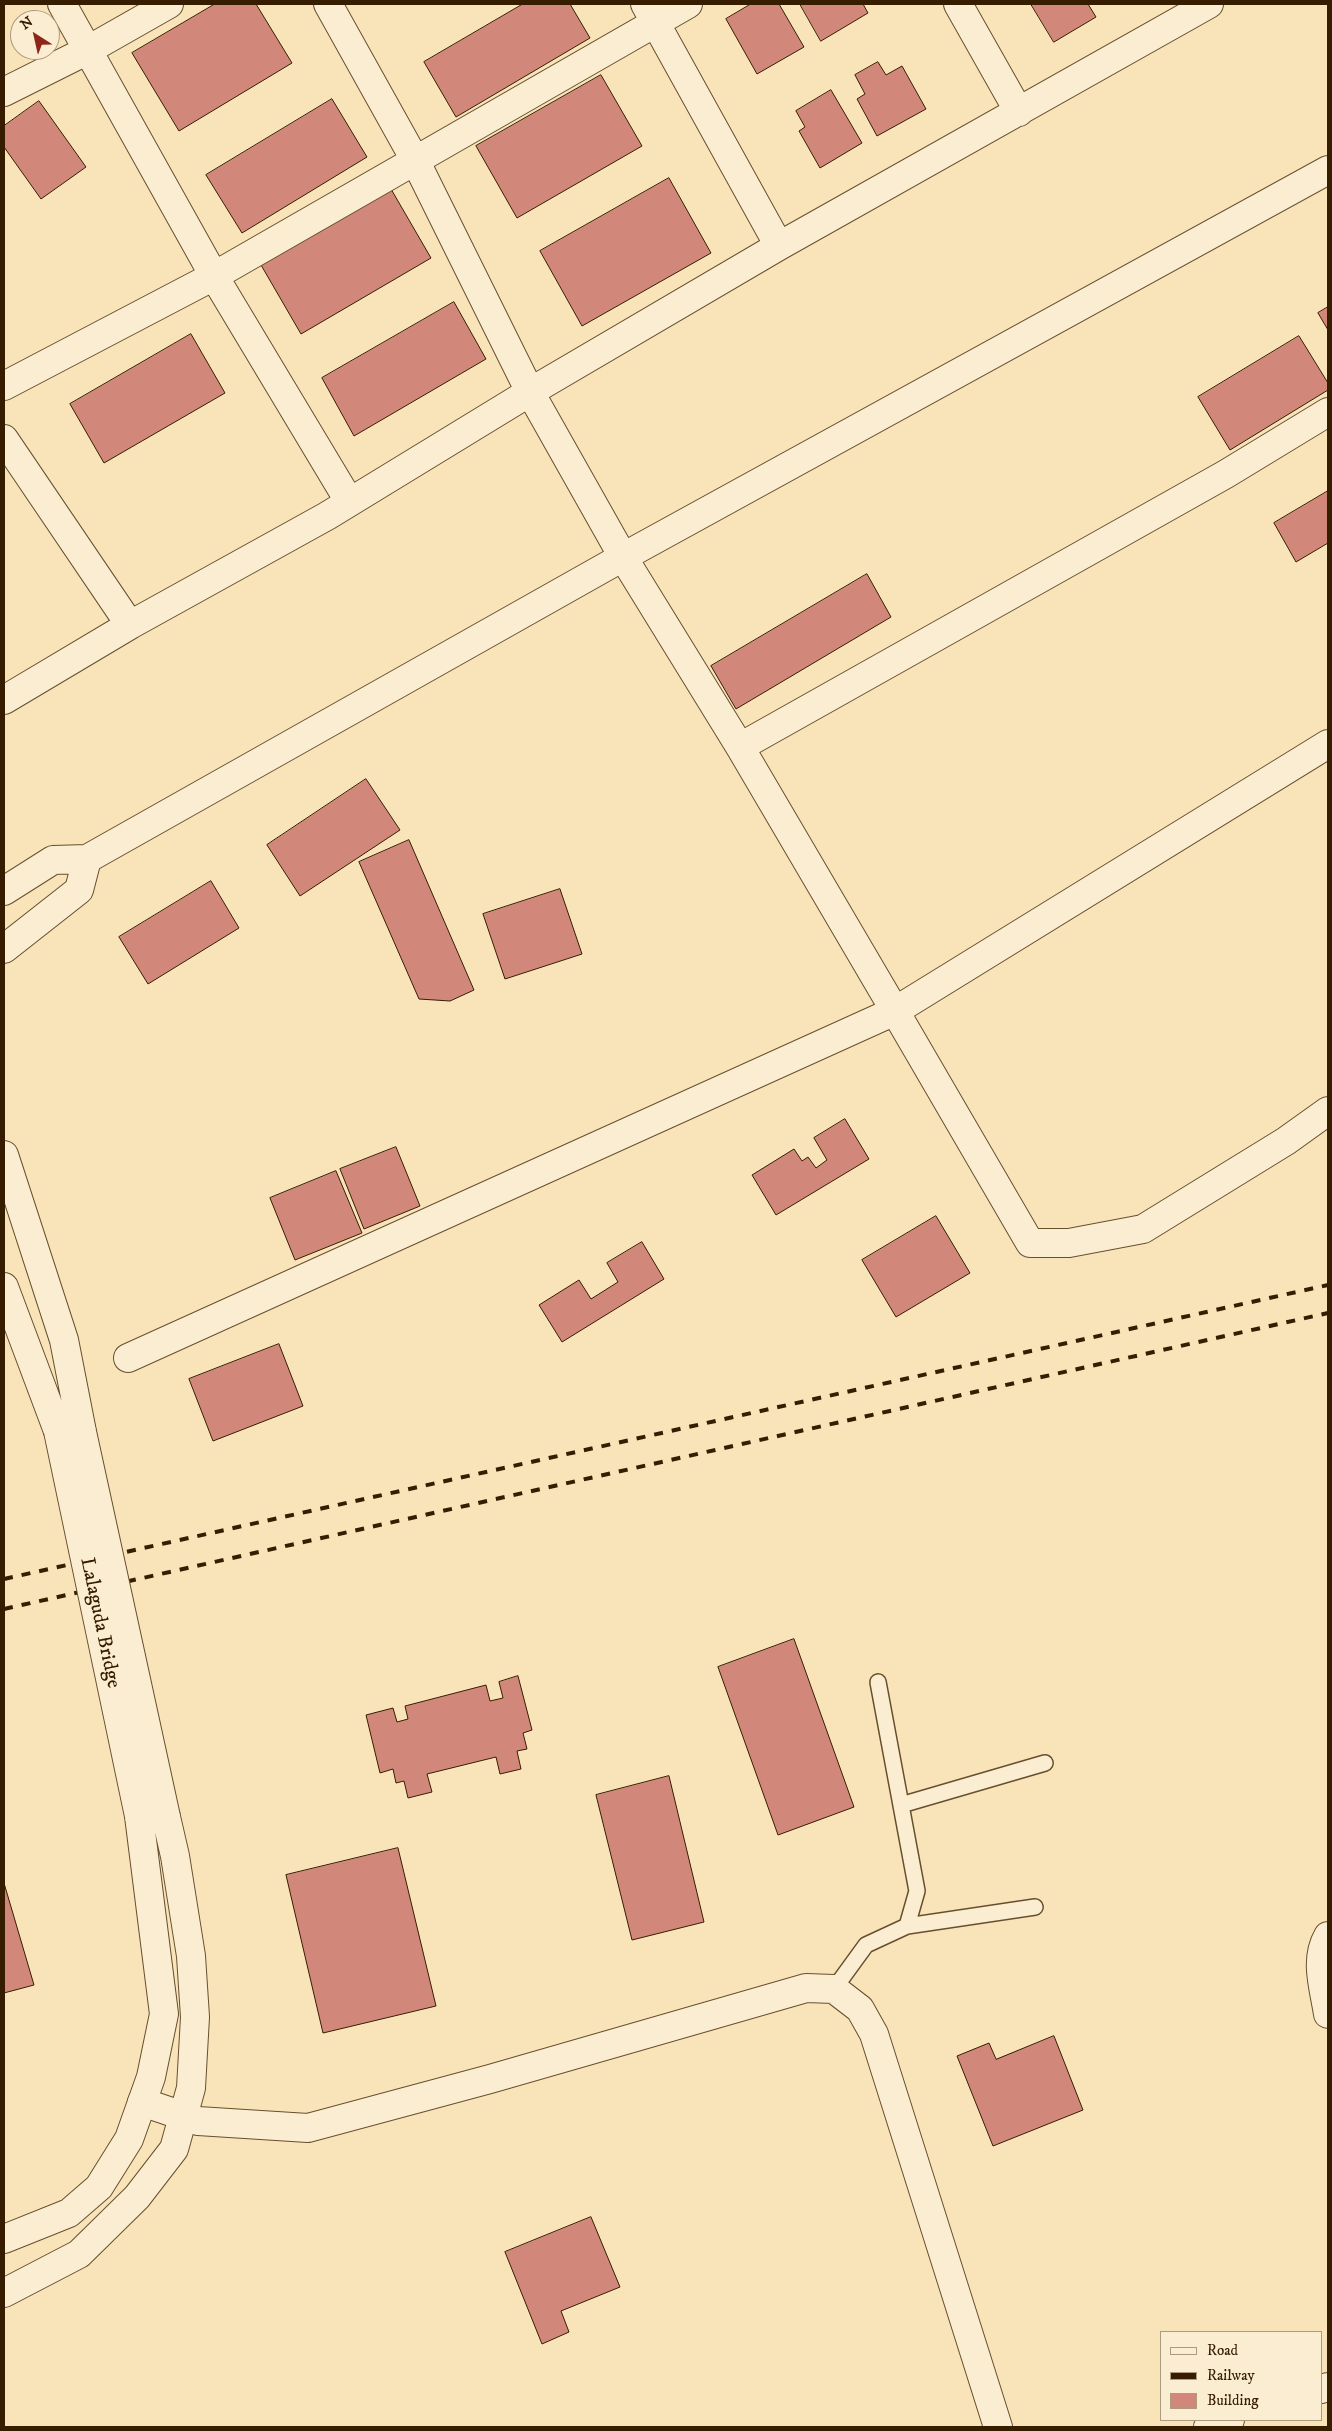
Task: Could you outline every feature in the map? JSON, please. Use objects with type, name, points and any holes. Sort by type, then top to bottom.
[{"type":"street","points":[[62,4],[214,276],[349,501]]},
{"type":"street","points":[[4,92],[88,50],[169,4]]},
{"type":"street","points":[[328,4],[415,160],[530,392],[623,557],[740,747],[1030,1243],[1069,1243],[1143,1228],[1286,1142],[1328,1111]]},
{"type":"street","points":[[4,386],[214,276],[415,160],[650,13],[688,4]]},
{"type":"street","points":[[958,4],[1019,112]]},
{"type":"street","points":[[4,700],[130,626],[327,516],[530,392],[779,246],[1209,4]]},
{"type":"street","points":[[650,13],[779,246]]},
{"type":"street","points":[[4,892],[53,860],[87,859],[623,557],[1328,170]]},
{"type":"street","points":[[740,747],[1226,474],[1328,412]]},
{"type":"street","points":[[4,439],[130,626]]},
{"type":"street","points":[[128,1358],[895,1010],[1326,748]]},
{"type":"street","points":[[4,949],[79,890],[87,859]]},
{"type":"street","points":[[4,1154],[64,1340],[70,1432],[175,1856],[191,1956],[195,2017],[191,2088],[174,2149],[137,2197],[79,2254],[4,2293]]},
{"type":"street","points":[[4,1287],[70,1432]]},
{"type":"street","name":"Lalaguda Bridge","points":[[4,2239],[69,2213],[99,2186],[129,2139],[150,2077],[164,2014],[139,1816],[70,1432]]},
{"type":"street","points":[[1328,1936],[1322,1946],[1320,1966],[1328,2014]]},
{"type":"street","points":[[142,2102],[198,2121],[308,2128],[490,2079],[806,1988],[834,1989],[860,2009],[874,2034],[998,2427]]},
{"type":"street","points":[[1208,2427],[1227,2421]]},
{"type":"lane","points":[[878,1682],[917,1891],[907,1926]]},
{"type":"lane","points":[[901,1804],[1045,1763]]},
{"type":"lane","points":[[834,1989],[866,1945],[907,1926],[1035,1907]]},
{"type":"building","points":[[215,4],[256,4],[292,63],[179,131],[132,53]]},
{"type":"building","points":[[523,4],[570,4],[590,38],[456,117],[424,62]]},
{"type":"building","points":[[751,4],[779,4],[804,47],[757,74],[726,19]]},
{"type":"building","points":[[800,4],[863,4],[868,13],[821,41]]},
{"type":"building","points":[[1031,4],[1088,4],[1096,17],[1054,42]]},
{"type":"building","points":[[878,62],[886,75],[902,66],[926,109],[877,136],[857,99],[865,94],[855,75]]},
{"type":"building","points":[[601,75],[642,146],[517,218],[476,146]]},
{"type":"building","points":[[831,90],[862,143],[820,168],[799,131],[805,127],[796,111]]},
{"type":"building","points":[[332,99],[367,157],[242,233],[206,175]]},
{"type":"building","points":[[39,101],[86,167],[41,199],[4,147],[4,126]]},
{"type":"building","points":[[669,178],[711,253],[582,326],[540,251]]},
{"type":"building","points":[[391,189],[431,258],[301,334],[261,265]]},
{"type":"building","points":[[454,302],[486,359],[354,436],[322,378]]},
{"type":"building","points":[[1328,307],[1328,330],[1318,313]]},
{"type":"building","points":[[191,334],[225,393],[104,463],[70,404]]},
{"type":"building","points":[[1299,336],[1328,383],[1328,390],[1230,450],[1198,397]]},
{"type":"building","points":[[1328,491],[1328,543],[1296,562],[1274,523]]},
{"type":"building","points":[[867,574],[891,617],[736,709],[711,666]]},
{"type":"building","points":[[366,779],[400,830],[300,896],[267,845]]},
{"type":"building","points":[[409,840],[474,990],[450,1001],[419,999],[359,862]]},
{"type":"building","points":[[211,881],[239,928],[148,984],[119,937]]},
{"type":"building","points":[[560,889],[582,954],[505,979],[483,914]]},
{"type":"building","points":[[845,1119],[869,1159],[776,1215],[752,1175],[794,1149],[802,1161],[808,1157],[816,1168],[827,1160],[814,1138]]},
{"type":"building","points":[[396,1147],[420,1206],[364,1229],[340,1169]]},
{"type":"building","points":[[336,1171],[362,1233],[295,1260],[270,1198]]},
{"type":"building","points":[[936,1216],[970,1273],[896,1317],[862,1260]]},
{"type":"building","points":[[642,1242],[664,1279],[562,1342],[539,1305],[579,1280],[591,1299],[618,1282],[607,1263]]},
{"type":"building","points":[[279,1344],[303,1406],[213,1441],[189,1379]]},
{"type":"building","points":[[794,1639],[854,1807],[778,1835],[718,1667]]},
{"type":"building","points":[[518,1676],[532,1730],[523,1733],[527,1749],[517,1751],[521,1769],[500,1774],[496,1757],[427,1774],[432,1792],[408,1798],[404,1781],[396,1783],[393,1769],[380,1773],[366,1715],[393,1708],[397,1722],[408,1719],[405,1706],[486,1685],[490,1701],[503,1698],[499,1682]]},
{"type":"building","points":[[669,1776],[704,1922],[632,1940],[596,1795]]},
{"type":"building","points":[[398,1848],[436,2006],[323,2033],[286,1875]]},
{"type":"building","points":[[4,1883],[34,1985],[4,1993]]},
{"type":"building","points":[[1054,2036],[1083,2110],[993,2146],[957,2056],[989,2043],[996,2059]]},
{"type":"building","points":[[591,2217],[620,2287],[561,2311],[569,2332],[542,2344],[505,2252]]},
{"type":"railway","points":[[4,1579],[1328,1285]]},
{"type":"railway","points":[[4,1609],[1328,1313]]}]
